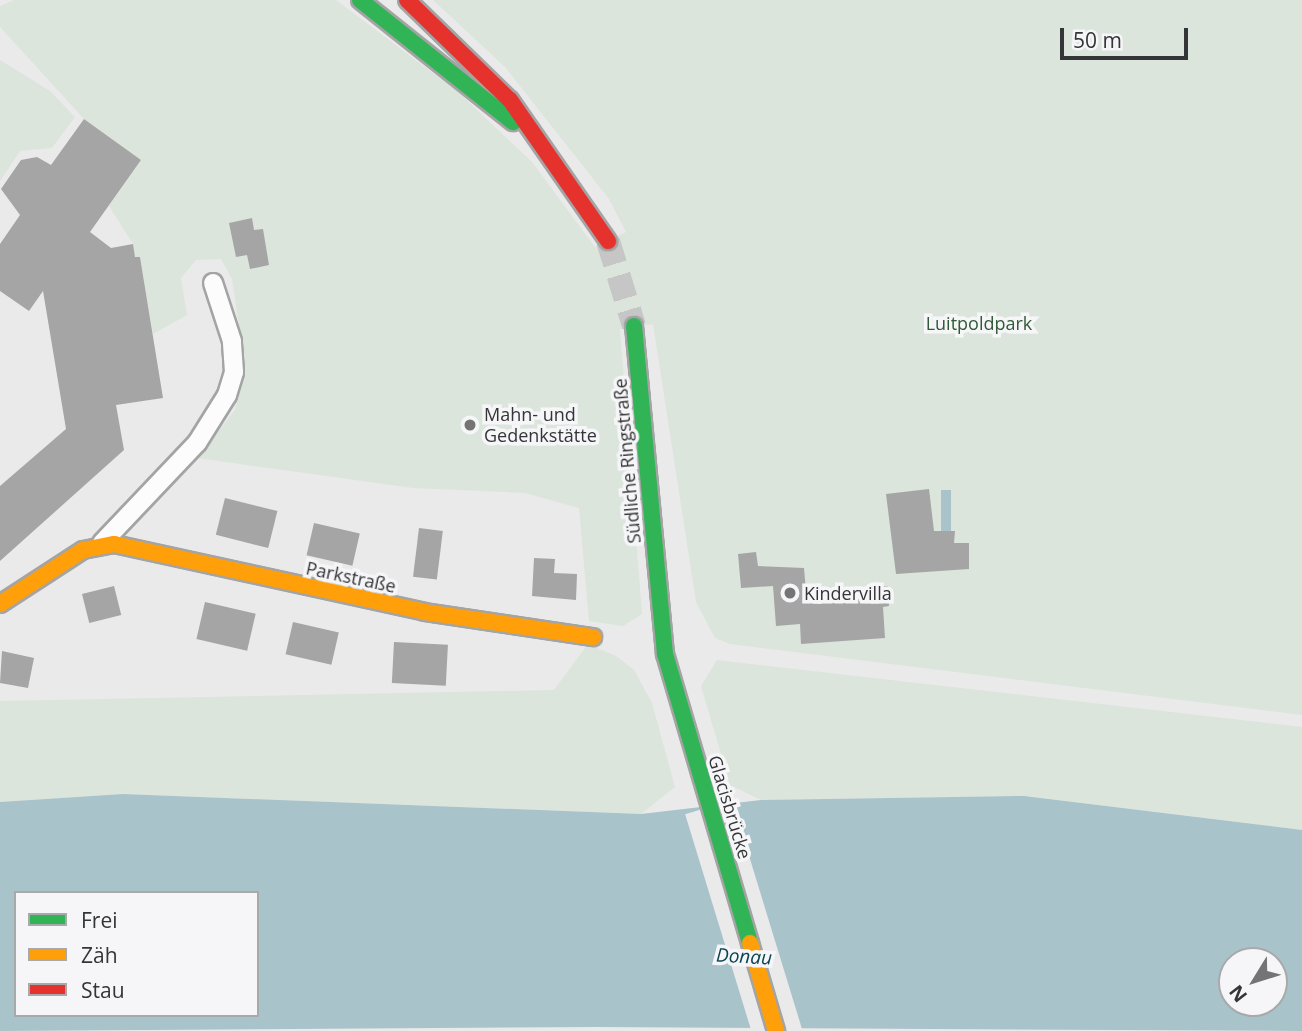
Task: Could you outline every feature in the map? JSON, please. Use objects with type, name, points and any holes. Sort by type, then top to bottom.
[{"type":"main road","points":[[360,0],[555,160]]},
{"type":"main road","points":[[380,0],[394,26]]},
{"type":"main road","points":[[407,0],[510,100],[555,160],[608,240]]},
{"type":"main road","points":[[413,0],[423,14]]},
{"type":"main road","name":"Südliche Ringstraße","points":[[634,326],[657,592]]},
{"type":"main road","points":[[0,604],[83,550],[102,543]]},
{"type":"main road","name":"Parkstraße","points":[[102,543],[425,612],[593,637]]},
{"type":"main road","name":"Glacisbrücke","points":[[657,592],[665,654],[776,1031]]},
{"type":"street","points":[[102,543],[197,443],[227,395],[234,372],[232,341],[213,284]]},
{"type":"green space","name":"Luitpoldpark","points":[[14,0],[336,0],[458,92],[532,162],[595,247],[626,232],[609,199],[505,67],[433,0],[1302,0],[1302,715],[730,644],[715,638],[696,602],[653,324],[620,329],[642,614],[623,626],[589,621],[579,508],[525,493],[413,488],[197,458],[235,410],[245,365],[232,279],[221,259],[196,260],[181,278],[187,315],[153,334],[140,257],[135,257],[133,244],[109,206],[141,160],[84,119],[0,27],[0,6]]},
{"type":"green space","points":[[0,60],[50,91],[75,117],[52,148],[20,151],[0,181]]},
{"type":"green space","points":[[588,644],[616,656],[634,670],[652,703],[675,787],[641,814],[123,794],[0,802],[0,701],[554,690]]},
{"type":"green space","points":[[717,660],[1302,727],[1302,830],[1025,796],[761,800],[730,785],[701,686]]},
{"type":"water","points":[[941,490],[951,490],[951,531],[941,531]]},
{"type":"water","name":"Donau","points":[[123,794],[641,814],[761,800],[1024,796],[1302,830],[1302,1031],[596,1027],[0,1031],[0,802]]},
{"type":"pier","points":[[732,800],[802,1030],[751,1031],[685,814]]},
{"type":"building","points":[[84,119],[141,160],[90,232],[111,248],[133,244],[135,257],[140,257],[163,398],[116,405],[124,450],[0,561],[0,486],[66,429],[43,291],[29,311],[0,291],[0,244],[20,215],[1,189],[21,160],[37,157],[51,165]]},
{"type":"building","points":[[252,218],[254,230],[263,229],[269,265],[250,269],[247,255],[236,257],[229,223]]},
{"type":"building","points":[[929,489],[934,531],[955,531],[954,543],[969,543],[969,569],[896,574],[886,494]]},
{"type":"building","points":[[225,498],[277,511],[268,548],[216,535]]},
{"type":"building","points":[[314,523],[360,534],[352,566],[307,555]]},
{"type":"building","points":[[419,528],[443,531],[437,580],[413,577]]},
{"type":"building","name":"Kindervilla","points":[[756,552],[758,566],[804,568],[807,603],[871,598],[870,588],[888,586],[889,606],[883,607],[885,638],[801,644],[800,624],[776,626],[773,586],[741,588],[738,554]]},
{"type":"building","points":[[534,558],[555,559],[554,573],[577,574],[576,600],[532,596]]},
{"type":"building","points":[[114,586],[121,615],[89,623],[82,594]]},
{"type":"building","points":[[205,602],[256,614],[247,651],[196,639]]},
{"type":"building","points":[[293,622],[339,633],[331,665],[286,654]]},
{"type":"building","points":[[394,642],[448,645],[446,686],[392,683]]},
{"type":"building","points":[[2,651],[34,658],[28,688],[0,683]]},
{"type":"tunnel","points":[[608,241],[634,326]]},
{"type":"traffic: fast","points":[[360,0],[513,122]]},
{"type":"traffic: fast","points":[[634,326],[665,654],[750,943]]},
{"type":"traffic: slow","points":[[0,604],[83,550],[114,544],[425,612],[593,637]]},
{"type":"traffic: slow","points":[[750,943],[776,1031]]},
{"type":"traffic: jam","points":[[407,0],[510,100],[608,241]]},
{"type":"place","name":"Mahn- und Gedenkstätte","points":[[470,425]]},
{"type":"place","name":"Kindervilla","points":[[790,593]]}]
